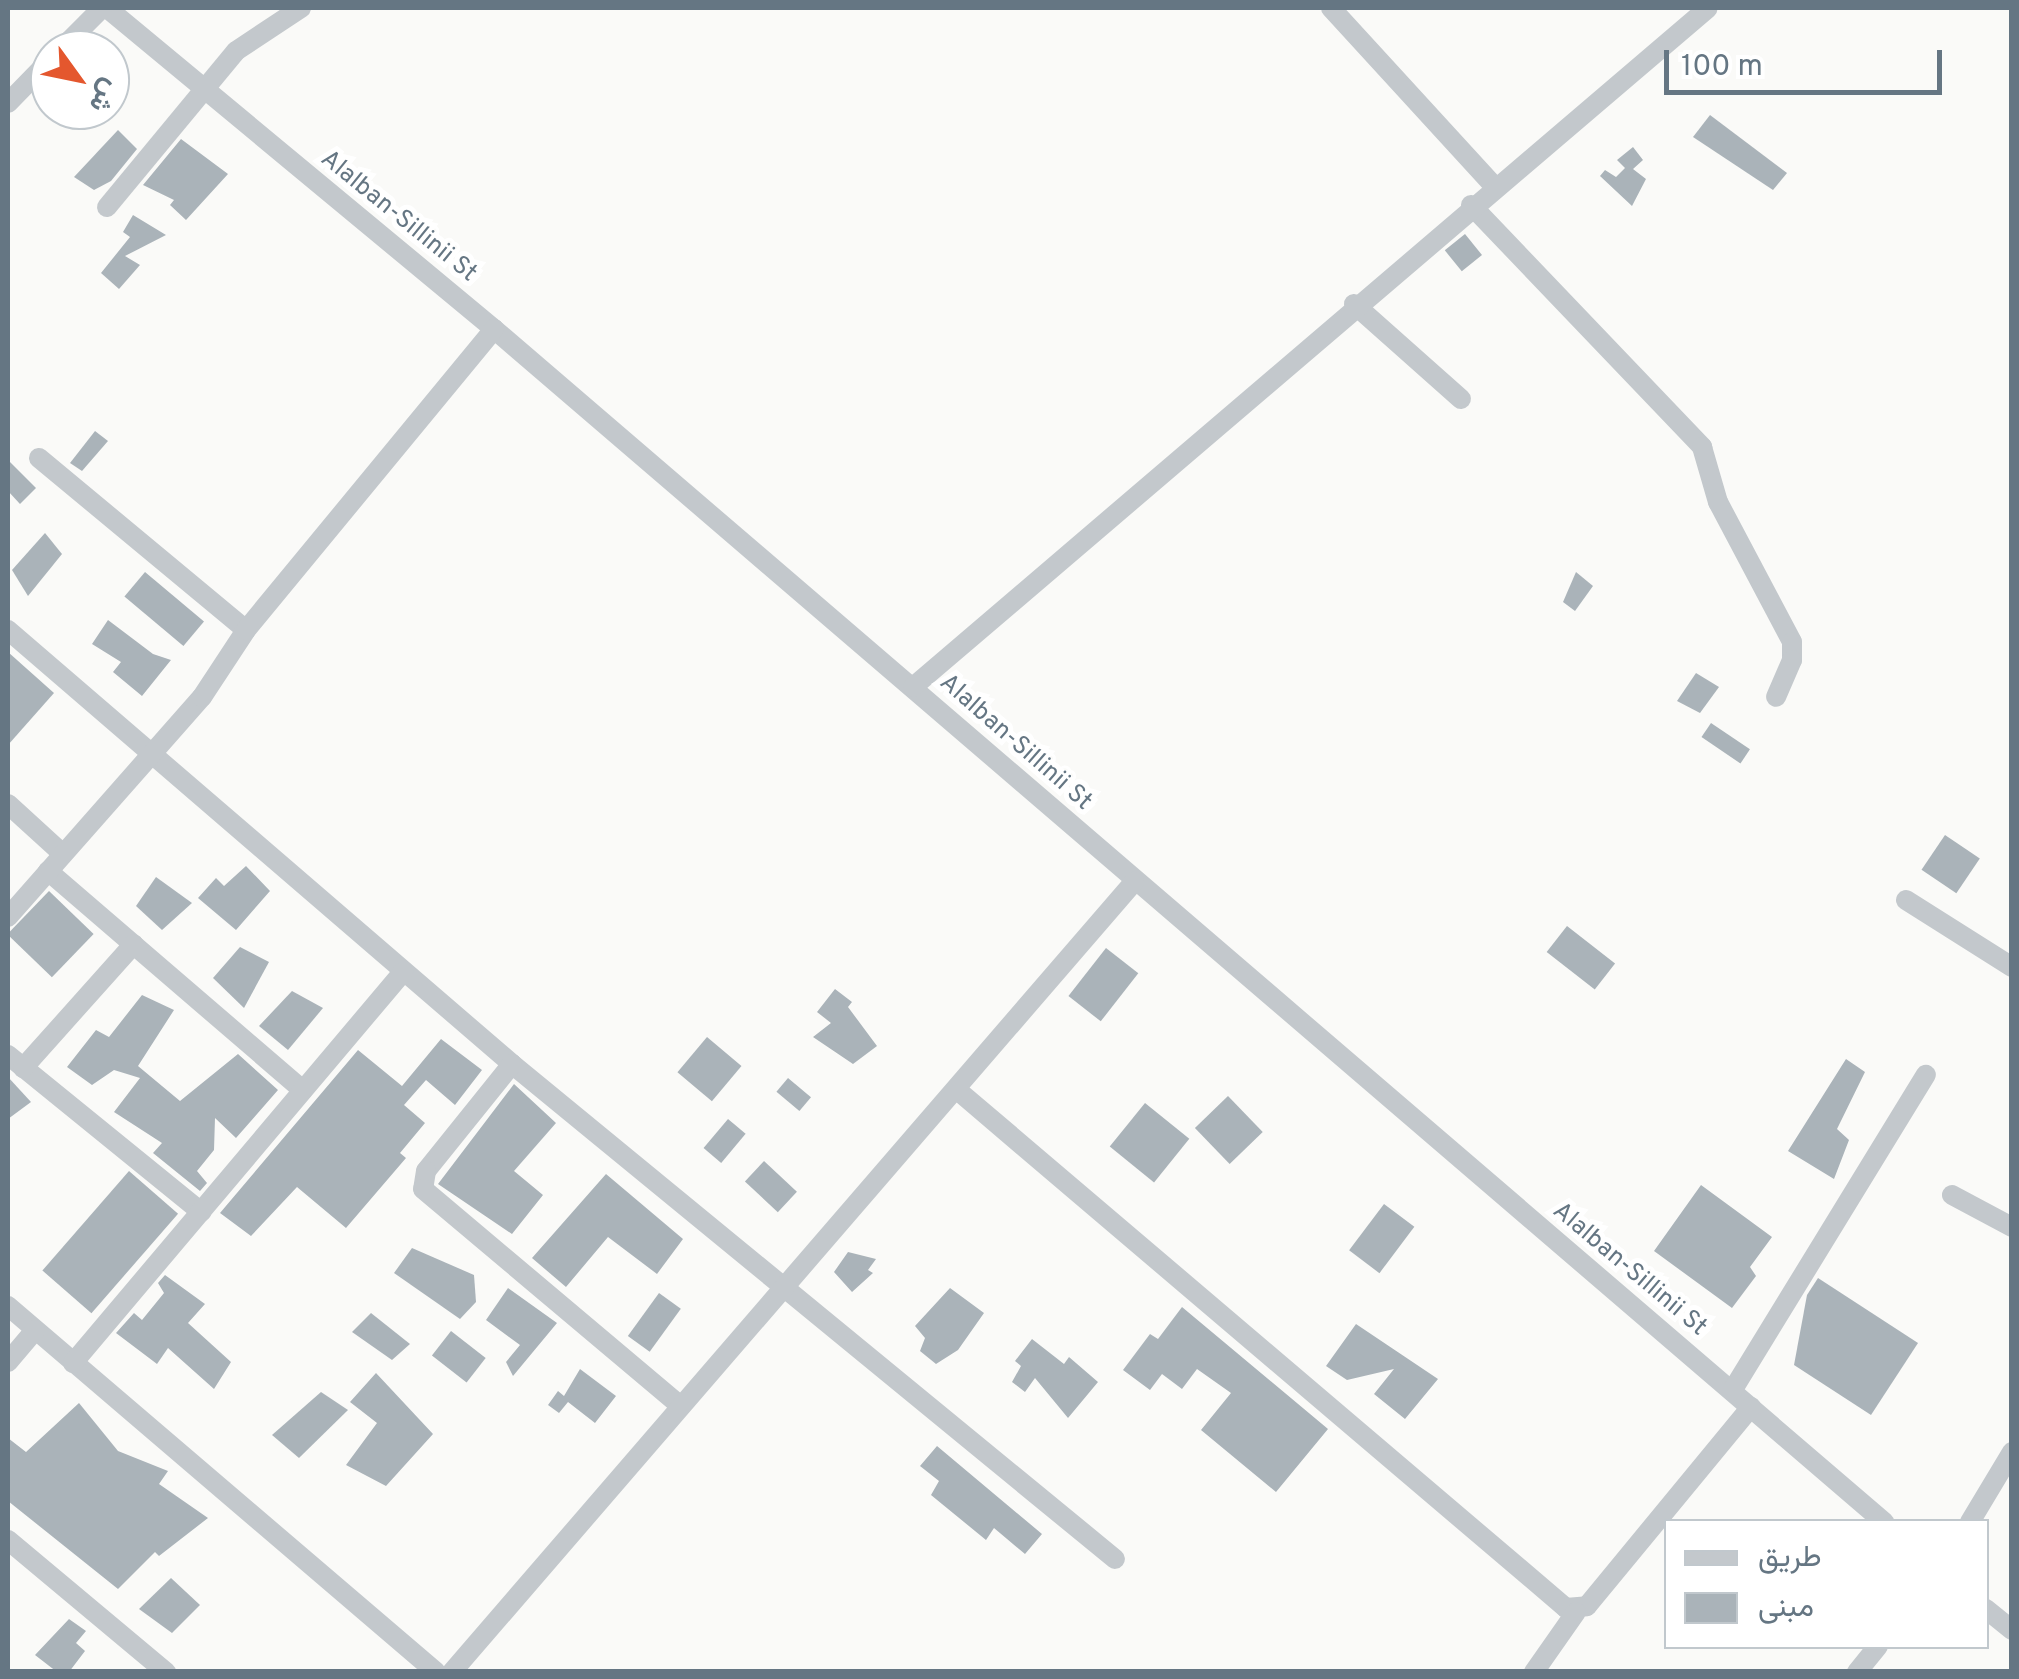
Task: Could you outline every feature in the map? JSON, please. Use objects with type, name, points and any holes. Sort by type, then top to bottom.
[{"type":"street","points":[[81,30],[105,8]]},
{"type":"street","name":"Alalban-Sillinii St","points":[[105,8],[494,329],[1881,1519]]},
{"type":"street","points":[[107,207],[236,51],[300,8]]},
{"type":"street","points":[[1331,8],[1494,186]]},
{"type":"street","points":[[912,687],[1693,12]]},
{"type":"street","points":[[8,103],[30,80]]},
{"type":"street","points":[[1471,205],[1702,448],[1718,502],[1792,642],[1792,660],[1776,697]]},
{"type":"street","points":[[1354,304],[1461,399]]},
{"type":"street","points":[[8,917],[202,697],[246,630],[494,329]]},
{"type":"street","points":[[38,458],[246,630]]},
{"type":"street","points":[[8,630],[149,757],[512,1064],[1115,1559]]},
{"type":"street","points":[[8,804],[64,854]]},
{"type":"street","points":[[48,870],[303,1090]]},
{"type":"street","points":[[452,1672],[1134,882]]},
{"type":"street","points":[[1906,900],[2012,967]]},
{"type":"street","points":[[134,944],[15,1062],[200,1212]]},
{"type":"street","points":[[73,1362],[403,972]]},
{"type":"street","points":[[512,1064],[426,1171],[424,1189],[681,1406]]},
{"type":"street","points":[[1732,1391],[1926,1075]]},
{"type":"street","points":[[956,1090],[1576,1612]]},
{"type":"street","points":[[1952,1195],[2012,1227]]},
{"type":"street","points":[[8,1306],[436,1672]]},
{"type":"street","points":[[8,1362],[35,1330]]},
{"type":"street","points":[[1534,1672],[1576,1612],[1587,1606],[1751,1407]]},
{"type":"street","points":[[1972,1519],[2012,1452]]},
{"type":"street","points":[[8,1540],[166,1672]]},
{"type":"street","points":[[1989,1611],[2012,1630]]},
{"type":"street","points":[[1857,1672],[1876,1649]]},
{"type":"building","points":[[1710,115],[1787,173],[1773,190],[1693,137]]},
{"type":"building","points":[[118,130],[137,149],[111,181],[94,190],[74,177]]},
{"type":"building","points":[[181,139],[228,174],[186,220],[170,205],[174,200],[143,185]]},
{"type":"building","points":[[1633,147],[1643,160],[1633,169],[1646,179],[1632,206],[1600,176],[1605,170],[1616,177],[1625,168],[1617,160]]},
{"type":"building","points":[[133,215],[166,235],[125,256],[140,265],[119,289],[101,273],[130,237],[123,232]]},
{"type":"building","points":[[1465,234],[1482,255],[1462,271],[1445,250]]},
{"type":"building","points":[[95,431],[108,441],[82,471],[70,463]]},
{"type":"building","points":[[8,460],[36,488],[20,504],[8,491]]},
{"type":"building","points":[[45,533],[62,554],[28,596],[12,570]]},
{"type":"building","points":[[145,572],[204,621],[183,646],[124,597]]},
{"type":"building","points":[[1576,572],[1593,586],[1575,611],[1563,602]]},
{"type":"building","points":[[108,620],[153,654],[171,660],[142,696],[113,672],[121,662],[92,644]]},
{"type":"building","points":[[8,652],[54,693],[8,745]]},
{"type":"building","points":[[1696,673],[1719,687],[1700,713],[1677,701]]},
{"type":"building","points":[[1711,723],[1750,749],[1740,763],[1701,737]]},
{"type":"building","points":[[1945,835],[1980,858],[1956,893],[1922,870]]},
{"type":"building","points":[[246,866],[270,891],[236,930],[198,898],[216,878],[224,886]]},
{"type":"building","points":[[156,877],[192,903],[162,930],[136,906]]},
{"type":"building","points":[[49,891],[94,934],[52,977],[8,935]]},
{"type":"building","points":[[1567,926],[1615,964],[1595,990],[1547,952]]},
{"type":"building","points":[[240,947],[269,962],[244,1008],[213,978]]},
{"type":"building","points":[[1106,948],[1138,973],[1101,1021],[1068,996]]},
{"type":"building","points":[[835,989],[852,1002],[848,1007],[877,1046],[853,1064],[813,1037],[831,1023],[817,1012]]},
{"type":"building","points":[[292,991],[323,1008],[288,1050],[259,1026]]},
{"type":"building","points":[[142,995],[174,1010],[138,1066],[180,1101],[238,1054],[278,1090],[236,1138],[215,1118],[214,1150],[197,1171],[207,1183],[200,1191],[153,1153],[162,1143],[114,1112],[140,1078],[114,1070],[92,1085],[67,1067],[96,1030],[109,1037]]},
{"type":"building","points":[[707,1037],[741,1066],[712,1101],[677,1072]]},
{"type":"building","points":[[441,1039],[482,1070],[455,1105],[426,1080],[404,1105],[425,1123],[400,1153],[406,1158],[346,1228],[297,1187],[251,1236],[220,1213],[358,1050],[402,1086]]},
{"type":"building","points":[[1846,1059],[1865,1072],[1837,1129],[1849,1140],[1834,1179],[1788,1151]]},
{"type":"building","points":[[8,1077],[31,1102],[8,1119]]},
{"type":"building","points":[[788,1078],[811,1097],[799,1111],[776,1092]]},
{"type":"building","points":[[514,1084],[556,1123],[514,1171],[543,1195],[512,1234],[438,1184]]},
{"type":"building","points":[[1228,1096],[1263,1132],[1230,1164],[1195,1128]]},
{"type":"building","points":[[1145,1103],[1189,1139],[1154,1182],[1110,1147]]},
{"type":"building","points":[[728,1119],[746,1134],[721,1163],[704,1148]]},
{"type":"building","points":[[764,1161],[797,1192],[778,1212],[745,1181]]},
{"type":"building","points":[[129,1171],[178,1214],[91,1313],[42,1271]]},
{"type":"building","points":[[606,1174],[683,1239],[657,1274],[608,1237],[566,1287],[532,1258]]},
{"type":"building","points":[[1701,1185],[1772,1237],[1750,1267],[1756,1276],[1732,1308],[1654,1251]]},
{"type":"building","points":[[1384,1204],[1414,1227],[1379,1273],[1349,1250]]},
{"type":"building","points":[[412,1248],[474,1275],[476,1302],[460,1319],[394,1273]]},
{"type":"building","points":[[848,1252],[876,1259],[868,1270],[873,1273],[852,1292],[834,1272]]},
{"type":"building","points":[[165,1275],[205,1304],[188,1323],[231,1362],[214,1389],[168,1348],[157,1364],[116,1333],[134,1313],[142,1320],[164,1293],[158,1283]]},
{"type":"building","points":[[1818,1278],[1918,1343],[1871,1415],[1794,1365],[1807,1295]]},
{"type":"building","points":[[508,1288],[557,1323],[513,1376],[506,1362],[520,1345],[486,1320]]},
{"type":"building","points":[[950,1288],[984,1313],[958,1350],[936,1364],[920,1351],[925,1338],[915,1326]]},
{"type":"building","points":[[659,1293],[681,1309],[650,1352],[628,1336]]},
{"type":"building","points":[[1182,1307],[1328,1429],[1276,1492],[1201,1430],[1231,1393],[1197,1369],[1182,1389],[1162,1374],[1150,1390],[1123,1370],[1150,1334],[1158,1339]]},
{"type":"building","points":[[371,1313],[410,1344],[392,1360],[352,1332]]},
{"type":"building","points":[[1356,1324],[1438,1379],[1405,1419],[1374,1394],[1394,1369],[1347,1380],[1326,1366]]},
{"type":"building","points":[[451,1331],[486,1358],[467,1383],[432,1355]]},
{"type":"building","points":[[1032,1339],[1064,1364],[1069,1357],[1098,1382],[1068,1418],[1035,1378],[1025,1392],[1012,1382],[1021,1366],[1015,1361]]},
{"type":"building","points":[[580,1369],[616,1396],[595,1423],[568,1402],[559,1413],[548,1405],[558,1391],[564,1396]]},
{"type":"building","points":[[376,1373],[433,1434],[386,1486],[346,1465],[377,1423],[350,1402]]},
{"type":"building","points":[[321,1392],[348,1410],[299,1458],[272,1435]]},
{"type":"building","points":[[79,1403],[118,1451],[168,1471],[159,1484],[208,1518],[159,1556],[155,1552],[118,1589],[8,1501],[8,1438],[26,1452]]},
{"type":"building","points":[[937,1446],[1042,1534],[1025,1554],[994,1528],[986,1540],[931,1495],[939,1481],[920,1466]]},
{"type":"building","points":[[171,1578],[200,1605],[172,1633],[139,1609]]},
{"type":"building","points":[[69,1619],[86,1631],[76,1643],[85,1651],[69,1672],[57,1672],[35,1655]]}]
